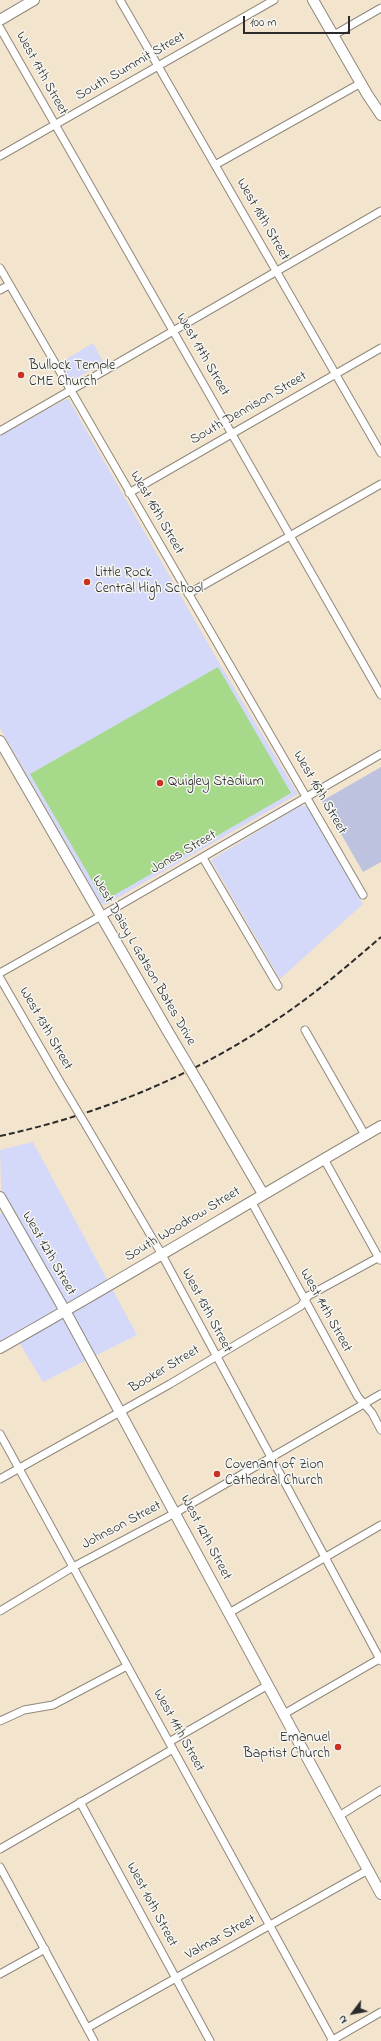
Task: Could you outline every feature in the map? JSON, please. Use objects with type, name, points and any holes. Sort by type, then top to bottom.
[{"type":"main road","points":[[0,20],[34,0]]},
{"type":"main road","points":[[313,0],[381,115]]},
{"type":"main road","name":"West Daisy L Gatson Bates Drive","points":[[0,741],[263,1194]]},
{"type":"main road","name":"South Woodrow Street","points":[[0,1348],[381,1126]]},
{"type":"main road","name":"West 12th Street","points":[[2,1204],[65,1311],[381,1894]]},
{"type":"street","name":"West 18th Street","points":[[120,0],[381,453]]},
{"type":"street","name":"South Summit Street","points":[[0,156],[274,0]]},
{"type":"street","points":[[334,35],[381,8]]},
{"type":"street","name":"West 17th Street","points":[[0,28],[54,126],[381,695]]},
{"type":"street","points":[[215,165],[361,83]]},
{"type":"street","points":[[0,431],[277,273],[381,211]]},
{"type":"street","name":"West 16th Street","points":[[0,268],[129,493],[363,894]]},
{"type":"street","points":[[0,290],[9,284]]},
{"type":"street","name":"South Dennison Street","points":[[129,493],[381,348]]},
{"type":"street","points":[[188,594],[381,484]]},
{"type":"street","name":"Jones Street","points":[[0,973],[203,858],[381,754]]},
{"type":"street","points":[[203,858],[278,986]]},
{"type":"street","name":"West 13th Street","points":[[0,978],[161,1253],[381,1659]]},
{"type":"street","points":[[304,1030],[365,1135]]},
{"type":"street","points":[[324,1159],[380,1258]]},
{"type":"street","name":"West 14th Street","points":[[251,1201],[358,1397],[365,1404],[381,1430]]},
{"type":"street","name":"Booker Street","points":[[0,1479],[120,1412],[301,1306],[308,1296],[380,1258]]},
{"type":"street","name":"Johnson Street","points":[[0,1610],[73,1567],[175,1513],[381,1394]]},
{"type":"street","name":"West 11th Street","points":[[0,1434],[270,1925],[332,2041]]},
{"type":"street","points":[[229,1613],[381,1525]]},
{"type":"street","points":[[284,1714],[381,1659]]},
{"type":"street","points":[[0,1721],[24,1710],[53,1705],[127,1666]]},
{"type":"street","points":[[0,1849],[80,1802],[268,1685]]},
{"type":"street","points":[[339,1816],[381,1790]]},
{"type":"street","name":"West 10th Street","points":[[80,1802],[210,2041]]},
{"type":"street","points":[[0,1867],[94,2041]]},
{"type":"street","name":"Valmar Street","points":[[87,2028],[368,1870]]},
{"type":"street","points":[[0,1974],[45,1949]]},
{"type":"street","points":[[332,2041],[381,2012]]},
{"type":"shaded area","points":[[93,343],[104,363],[73,380],[70,380],[60,363]]},
{"type":"shaded area","name":"Little Rock Central High School","points":[[66,399],[69,400],[221,666],[298,794],[105,905],[98,899],[0,728],[0,436]]},
{"type":"shaded area","points":[[381,767],[381,862],[363,872],[322,801]]},
{"type":"shaded area","points":[[300,806],[306,806],[309,809],[363,904],[280,979],[211,860]]},
{"type":"shaded area","points":[[33,1142],[137,1335],[43,1382],[14,1334],[0,1341],[0,1214],[2,1213],[0,1150]]},
{"type":"green space","name":"Quigley Stadium","points":[[218,667],[291,793],[104,901],[30,774]]},
{"type":"railway","points":[[0,1136],[39,1127],[116,1102],[152,1088],[188,1071],[258,1032],[292,1009],[381,937]]},
{"type":"place","name":"Bullock Temple CME Church","points":[[21,375]]},
{"type":"place","name":"Little Rock Central High School","points":[[87,582]]},
{"type":"place","name":"Quigley Stadium","points":[[160,783]]},
{"type":"place","name":"Covenant of Zion Cathedral Church","points":[[217,1474]]},
{"type":"place","name":"Emanuel Baptist Church","points":[[338,1747]]}]
